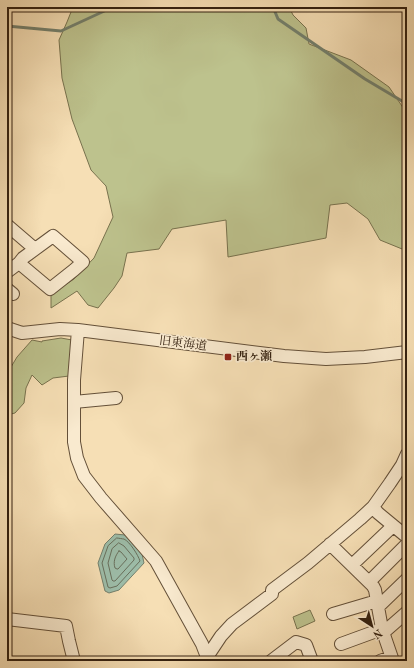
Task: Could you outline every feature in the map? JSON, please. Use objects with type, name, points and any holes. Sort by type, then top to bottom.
[{"type":"street","points":[[7,225],[35,249]]},
{"type":"street","points":[[7,272],[53,236],[83,262],[50,289],[19,263]]},
{"type":"street","name":"旧東海道","points":[[7,328],[22,333],[78,330],[284,356],[326,359],[365,357],[407,352]]},
{"type":"street","points":[[78,330],[74,380],[74,442],[84,476],[101,498],[156,561],[202,644],[207,659]]},
{"type":"street","points":[[74,402],[116,398]]},
{"type":"street","points":[[207,659],[221,636],[232,624],[272,594],[272,590],[308,563],[373,507],[407,454]]},
{"type":"street","points":[[373,507],[407,537]]},
{"type":"street","points":[[352,565],[393,526]]},
{"type":"street","points":[[330,544],[373,586],[388,660]]},
{"type":"street","points":[[369,582],[407,544]]},
{"type":"street","points":[[333,614],[377,604],[407,579]]},
{"type":"street","points":[[341,644],[383,631],[407,612]]},
{"type":"street","points":[[7,619],[66,626],[74,661]]},
{"type":"street","points":[[271,661],[296,642],[306,645],[312,661]]},
{"type":"green space","points":[[73,7],[289,7],[293,15],[306,28],[309,44],[351,60],[389,87],[404,109],[407,123],[407,251],[380,240],[368,219],[347,203],[330,205],[326,238],[228,257],[226,220],[172,229],[159,249],[127,253],[122,276],[98,308],[88,305],[77,291],[51,308],[51,294],[74,279],[94,258],[113,217],[106,186],[91,170],[72,119],[62,78],[59,40]]},
{"type":"green space","points":[[61,338],[72,340],[69,376],[53,378],[42,385],[32,375],[26,388],[24,403],[15,413],[7,415],[7,369],[11,367],[17,357],[32,340],[42,342]]},
{"type":"green space","points":[[310,610],[315,621],[297,629],[293,617]]},
{"type":"water","points":[[115,534],[125,535],[131,540],[142,554],[144,563],[119,590],[109,593],[105,591],[98,563],[105,544]]},
{"type":"waterway","points":[[7,26],[61,31],[113,7]]},
{"type":"waterway","points":[[273,7],[278,19],[365,79],[407,104]]},
{"type":"place","name":"西ヶ瀬","points":[[228,357]]}]
